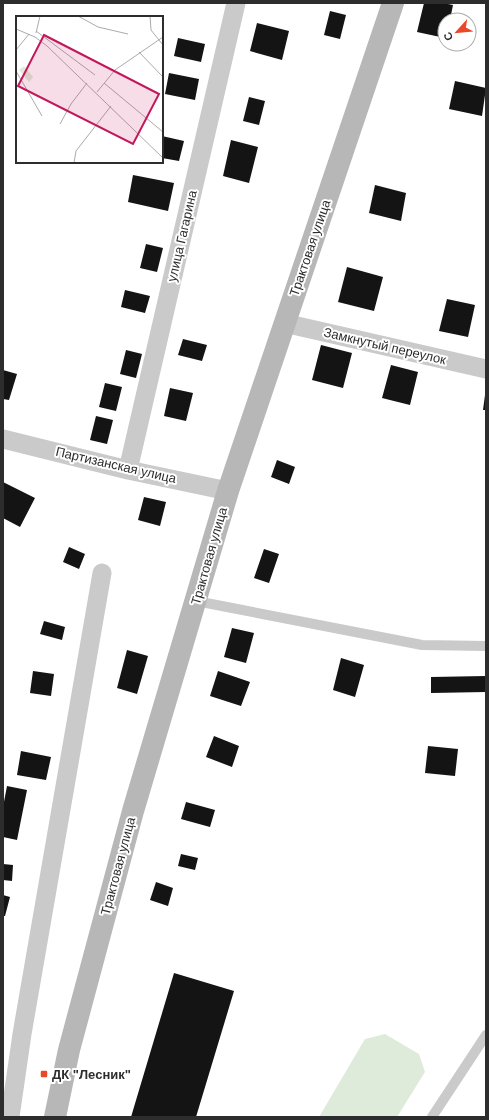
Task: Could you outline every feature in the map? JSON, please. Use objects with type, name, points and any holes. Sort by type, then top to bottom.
[{"type":"street","name":"улица Гагарина","points":[[128,470],[236,3]]},
{"type":"street","name":"Трактовая улица","points":[[55,1117],[69,1050],[133,810],[228,491],[393,3]]},
{"type":"street","name":"Замкнутый переулок","points":[[284,323],[486,369]]},
{"type":"street","name":"Партизанская улица","points":[[3,439],[128,470],[228,491]]},
{"type":"street","points":[[10,1117],[22,1034],[102,573]]},
{"type":"lane","points":[[196,601],[422,645],[486,646]]},
{"type":"lane","points":[[432,1117],[486,1035]]},
{"type":"green space","points":[[385,1034],[419,1054],[425,1072],[397,1117],[319,1117],[365,1039]]},
{"type":"building","points":[[424,3],[443,3],[453,5],[452,12],[437,12],[437,36],[417,32]]},
{"type":"building","points":[[330,11],[346,15],[340,39],[324,35]]},
{"type":"building","points":[[257,23],[289,31],[282,60],[250,51]]},
{"type":"building","points":[[178,38],[205,44],[201,62],[174,56]]},
{"type":"building","points":[[169,73],[199,79],[195,100],[165,94]]},
{"type":"building","points":[[455,81],[486,88],[482,116],[449,109]]},
{"type":"building","points":[[249,97],[265,101],[259,125],[243,121]]},
{"type":"building","points":[[163,136],[184,141],[179,161],[163,158]]},
{"type":"building","points":[[231,140],[258,147],[249,183],[223,176]]},
{"type":"building","points":[[133,175],[174,183],[168,211],[128,202]]},
{"type":"building","points":[[375,185],[406,193],[401,221],[369,213]]},
{"type":"building","points":[[146,244],[163,248],[157,272],[140,268]]},
{"type":"building","points":[[347,267],[383,277],[374,311],[338,302]]},
{"type":"building","points":[[125,290],[150,296],[145,313],[121,307]]},
{"type":"building","points":[[447,299],[475,305],[468,337],[439,331]]},
{"type":"building","points":[[183,339],[207,345],[202,361],[178,355]]},
{"type":"building","points":[[321,345],[352,353],[343,388],[312,380]]},
{"type":"building","points":[[126,350],[142,354],[136,378],[120,374]]},
{"type":"building","points":[[391,365],[418,372],[410,405],[382,398]]},
{"type":"building","points":[[3,370],[17,374],[9,400],[3,399]]},
{"type":"building","points":[[105,383],[122,387],[116,411],[99,407]]},
{"type":"building","points":[[170,388],[193,393],[186,421],[164,416]]},
{"type":"building","points":[[485,395],[486,410],[483,410]]},
{"type":"building","points":[[96,416],[113,420],[107,444],[90,440]]},
{"type":"building","points":[[277,460],[295,467],[289,484],[271,477]]},
{"type":"building","points":[[3,482],[35,498],[20,527],[3,518]]},
{"type":"building","points":[[144,497],[166,502],[160,526],[138,520]]},
{"type":"building","points":[[69,547],[85,554],[79,569],[63,562]]},
{"type":"building","points":[[264,549],[279,554],[269,583],[254,578]]},
{"type":"building","points":[[44,621],[65,627],[62,640],[40,634]]},
{"type":"building","points":[[232,628],[254,633],[246,663],[224,657]]},
{"type":"building","points":[[127,650],[148,656],[137,694],[117,688]]},
{"type":"building","points":[[341,658],[364,665],[355,697],[333,690]]},
{"type":"building","points":[[33,671],[54,674],[51,696],[30,693]]},
{"type":"building","points":[[218,671],[250,682],[241,706],[210,696]]},
{"type":"building","points":[[486,676],[486,692],[431,693],[431,677]]},
{"type":"building","points":[[214,736],[239,746],[232,767],[206,757]]},
{"type":"building","points":[[428,746],[458,749],[455,776],[425,773]]},
{"type":"building","points":[[21,751],[51,757],[46,780],[17,775]]},
{"type":"building","points":[[7,786],[27,790],[17,840],[3,837],[3,807]]},
{"type":"building","points":[[186,802],[215,810],[210,827],[181,819]]},
{"type":"building","points":[[181,854],[198,858],[195,870],[178,866]]},
{"type":"building","points":[[3,864],[13,865],[12,881],[3,880]]},
{"type":"building","points":[[156,882],[173,888],[168,906],[150,900]]},
{"type":"building","points":[[3,895],[10,897],[5,916],[3,916]]},
{"type":"building","points":[[174,973],[234,991],[196,1117],[131,1117]]},
{"type":"place","name":"ДК \"Лесник\"","points":[[44,1074]]}]
